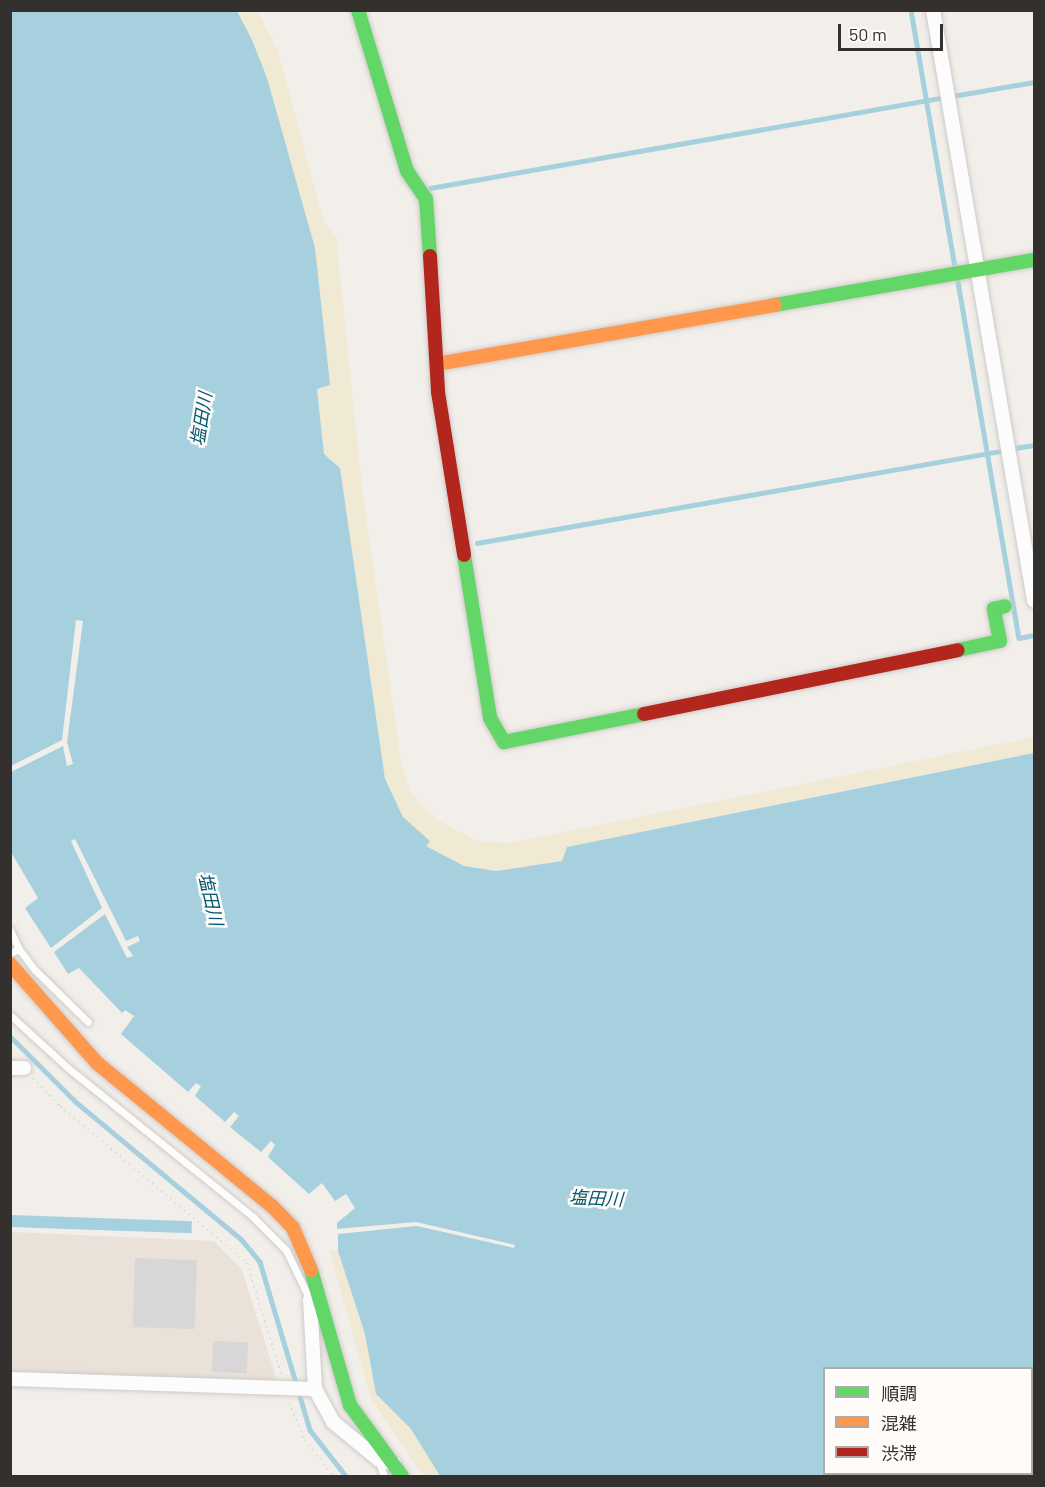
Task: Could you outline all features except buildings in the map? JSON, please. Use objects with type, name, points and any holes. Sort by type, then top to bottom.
[{"type":"street","points":[[358,10],[407,171],[426,199],[438,392],[490,718],[504,742],[1000,641],[994,609],[1005,606]]},
{"type":"street","points":[[933,10],[971,271],[1035,600]]},
{"type":"street","points":[[437,364],[1035,260]]},
{"type":"street","points":[[10,964],[38,1000],[97,1064],[272,1206],[293,1228],[307,1255],[313,1297],[311,1390],[333,1422],[378,1459],[394,1464]]},
{"type":"street","points":[[313,1297],[350,1405],[402,1476]]},
{"type":"street","points":[[10,1379],[287,1391],[311,1390]]},
{"type":"lane","points":[[10,930],[19,949],[35,970],[88,1023]]},
{"type":"lane","points":[[10,953],[19,949]]},
{"type":"lane","points":[[10,1015],[68,1068],[253,1217],[285,1250],[313,1297]]},
{"type":"lane","points":[[378,1459],[384,1476]]},
{"type":"path","points":[[17,1068],[247,1263],[287,1391],[290,1411],[304,1440],[333,1476]]},
{"type":"shaded area","points":[[11,1232],[214,1241],[242,1270],[278,1384],[11,1372]]},
{"type":"sand","points":[[237,11],[257,11],[278,51],[324,223],[336,237],[362,488],[402,767],[412,795],[437,820],[480,842],[510,843],[1034,737],[1034,753],[568,847],[562,861],[496,871],[464,866],[426,846],[429,841],[403,817],[385,779],[340,468],[324,454],[317,389],[330,385],[267,78]]},
{"type":"sand","points":[[329,1250],[338,1251],[365,1334],[376,1394],[411,1428],[440,1476],[424,1476],[371,1399]]},
{"type":"water","name":"塩田川","points":[[11,10],[237,11],[252,40],[267,78],[315,248],[330,385],[317,389],[324,454],[340,468],[385,779],[403,817],[430,841],[426,846],[464,866],[496,871],[562,861],[567,847],[1034,753],[1034,1476],[440,1476],[411,1429],[376,1394],[365,1334],[338,1251],[338,1234],[417,1226],[514,1248],[515,1245],[416,1222],[337,1229],[337,1223],[355,1208],[346,1194],[335,1201],[322,1183],[309,1194],[268,1157],[275,1145],[271,1141],[261,1152],[230,1127],[239,1116],[234,1112],[225,1122],[195,1096],[201,1086],[196,1083],[188,1092],[121,1034],[134,1016],[125,1010],[122,1013],[79,968],[68,974],[54,952],[105,914],[127,958],[133,956],[127,947],[140,941],[138,936],[126,941],[75,839],[71,841],[102,908],[51,948],[25,908],[38,898],[11,852],[11,772],[63,746],[67,766],[73,764],[67,742],[83,621],[76,620],[62,740],[11,766]]},
{"type":"water","points":[[11,1215],[192,1221],[191,1233],[11,1227]]},
{"type":"waterway","points":[[911,10],[955,268]]},
{"type":"waterway","points":[[953,96],[1034,82]]},
{"type":"waterway","points":[[430,188],[940,98]]},
{"type":"waterway","points":[[957,276],[1019,638],[1034,635]]},
{"type":"waterway","points":[[1015,448],[1034,445]]},
{"type":"waterway","points":[[477,543],[1001,451]]},
{"type":"waterway","points":[[10,1036],[76,1102],[241,1239],[260,1262],[310,1430],[346,1476]]},
{"type":"traffic: fast","points":[[358,10],[407,171],[426,199],[430,256]]},
{"type":"traffic: fast","points":[[775,305],[1034,260]]},
{"type":"traffic: fast","points":[[464,555],[490,718],[504,742],[644,714]]},
{"type":"traffic: fast","points":[[958,650],[1000,641],[994,609],[1005,606]]},
{"type":"traffic: fast","points":[[311,1270],[350,1405],[402,1476]]},
{"type":"traffic: slow","points":[[437,364],[775,305]]},
{"type":"traffic: slow","points":[[10,964],[97,1063],[272,1206],[293,1228],[311,1270]]},
{"type":"traffic: jam","points":[[430,256],[438,392],[464,555]]},
{"type":"traffic: jam","points":[[644,714],[958,650]]}]
